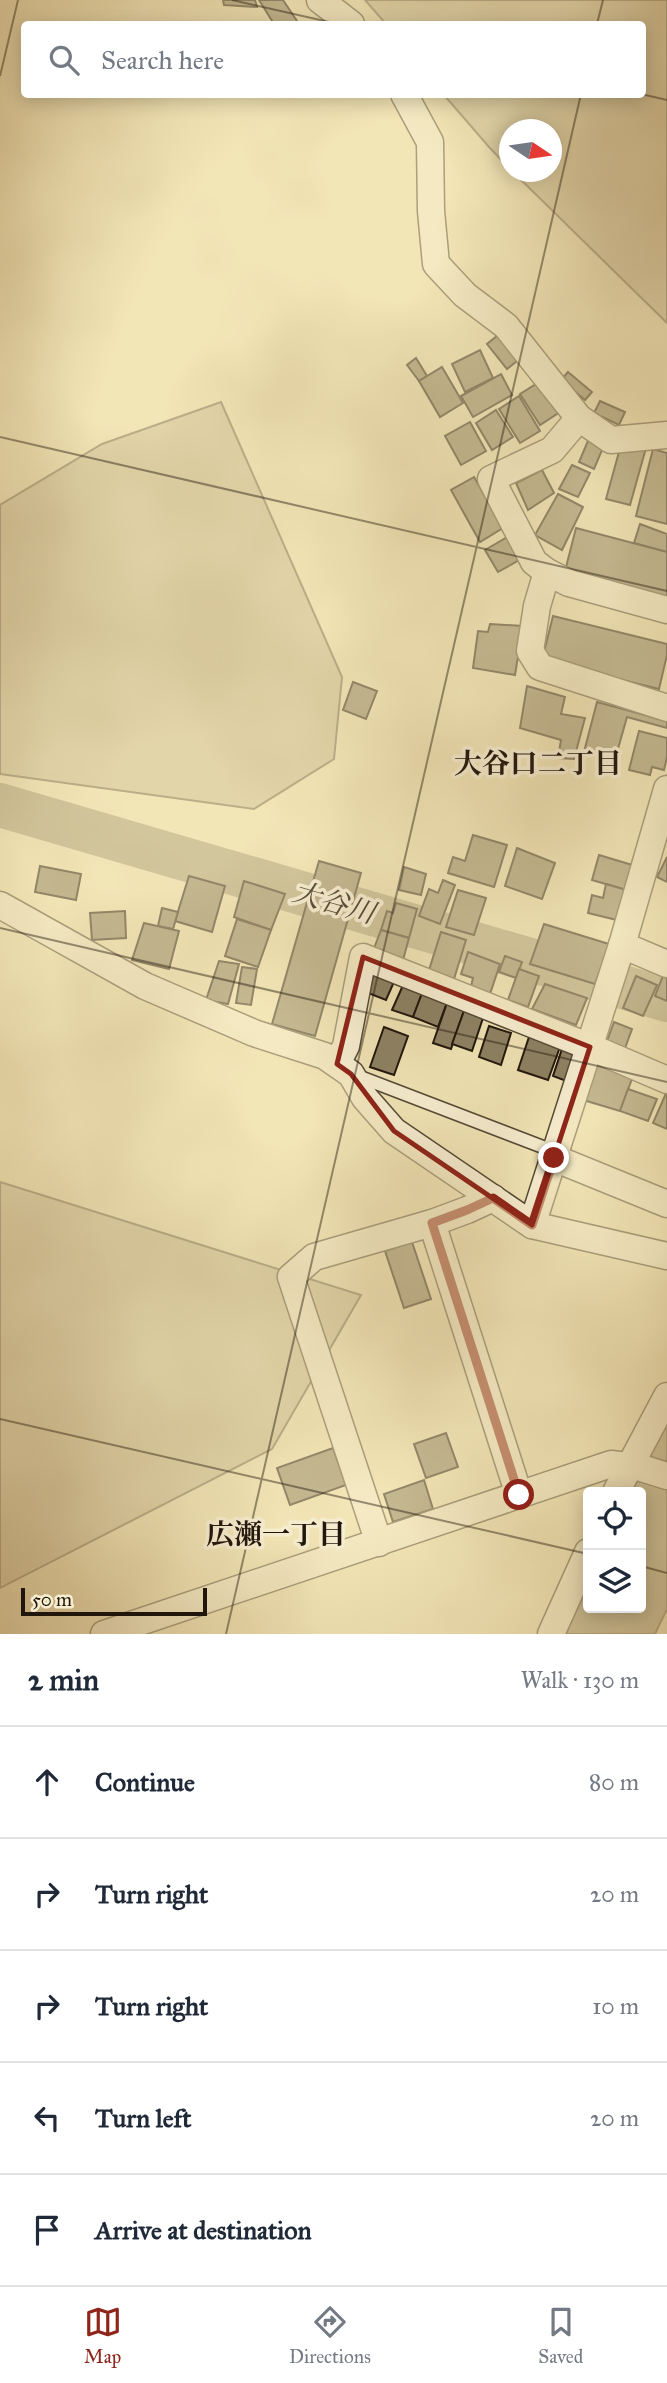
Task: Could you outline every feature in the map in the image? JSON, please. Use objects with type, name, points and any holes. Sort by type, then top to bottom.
[{"type":"street","points":[[320,0],[347,21]]},
{"type":"street","points":[[406,98],[430,142],[431,211],[436,264],[465,295],[506,326],[579,418],[611,440],[667,435]]},
{"type":"street","points":[[579,418],[552,450],[491,479],[534,562],[547,572],[569,583],[667,610]]},
{"type":"street","points":[[547,572],[537,606],[530,651],[540,667],[667,708]]},
{"type":"street","points":[[532,1225],[665,804]]},
{"type":"street","points":[[0,905],[145,986],[254,1033],[325,1056],[344,1069],[394,1131],[532,1225],[667,1256]]},
{"type":"street","points":[[622,945],[667,964]]},
{"type":"street","points":[[344,1069],[345,1046],[363,957],[667,1080]]},
{"type":"street","points":[[555,1155],[667,1204]]},
{"type":"street","points":[[379,1542],[291,1277],[314,1257],[432,1223],[493,1198]]},
{"type":"street","points":[[432,1223],[519,1495]]},
{"type":"street","points":[[619,1487],[633,1466],[667,1396]]},
{"type":"street","points":[[104,1634],[162,1626],[379,1542],[611,1464],[633,1466],[667,1476]]},
{"type":"street","points":[[551,1634],[583,1563]]},
{"type":"lane","points":[[344,1069],[555,1155]]},
{"type":"highlighted area","points":[[363,957],[590,1047],[532,1225],[394,1131],[351,1074],[337,1064]]},
{"type":"shaded area","points":[[365,0],[667,0],[667,323],[523,182],[562,182],[562,119],[499,119],[499,158],[447,98],[646,98],[646,21],[383,21]]},
{"type":"shaded area","points":[[221,402],[342,677],[334,759],[254,809],[0,774],[0,505],[102,444]]},
{"type":"shaded area","points":[[0,1182],[361,1295],[272,1449],[0,1588]]},
{"type":"shaded area","points":[[667,1422],[667,1609],[655,1634],[562,1634],[583,1589],[583,1613],[646,1613],[646,1487],[631,1487]]},
{"type":"building","points":[[223,0],[255,0],[257,7],[224,5]]},
{"type":"building","points":[[259,0],[283,0],[297,21],[272,21]]},
{"type":"building","points":[[502,332],[522,357],[507,369],[487,344]]},
{"type":"building","points":[[480,350],[493,378],[465,392],[452,364]]},
{"type":"building","points":[[416,358],[427,376],[419,381],[407,365]]},
{"type":"building","points":[[442,367],[463,403],[440,417],[419,381]]},
{"type":"building","points":[[568,372],[592,392],[585,400],[561,380]]},
{"type":"building","points":[[501,374],[512,395],[473,417],[461,396]]},
{"type":"building","points":[[541,381],[560,412],[540,425],[520,394]]},
{"type":"building","points":[[519,396],[540,431],[520,443],[499,409]]},
{"type":"building","points":[[600,401],[625,412],[619,425],[594,413]]},
{"type":"building","points":[[496,410],[513,437],[492,450],[476,423]]},
{"type":"building","points":[[470,422],[486,451],[461,465],[445,436]]},
{"type":"building","points":[[590,436],[605,443],[594,469],[579,462]]},
{"type":"building","points":[[622,441],[646,448],[630,505],[606,499]]},
{"type":"building","points":[[653,449],[667,453],[667,524],[636,516]]},
{"type":"building","points":[[572,465],[590,473],[578,497],[559,489]]},
{"type":"building","points":[[542,470],[554,493],[528,510],[516,483]]},
{"type":"building","points":[[474,477],[503,528],[480,542],[451,490]]},
{"type":"building","points":[[558,494],[583,507],[562,550],[535,535]]},
{"type":"building","points":[[640,524],[667,534],[667,552],[634,543]]},
{"type":"building","points":[[576,528],[667,552],[667,598],[565,571]]},
{"type":"building","points":[[509,536],[523,558],[498,572],[485,550]]},
{"type":"building","points":[[553,616],[667,644],[659,689],[542,660]]},
{"type":"building","points":[[490,624],[523,626],[515,675],[473,668],[478,631],[488,632]]},
{"type":"building","points":[[353,682],[377,691],[366,719],[343,710]]},
{"type":"building","points":[[527,686],[565,697],[561,714],[585,718],[574,759],[558,758],[561,740],[520,728]]},
{"type":"building","points":[[597,702],[667,721],[667,728],[627,717],[616,756],[585,748]]},
{"type":"building","points":[[639,731],[667,738],[664,770],[652,767],[650,775],[629,770]]},
{"type":"building","points":[[473,835],[507,845],[494,887],[448,873],[453,857],[465,861]]},
{"type":"building","points":[[517,848],[555,863],[542,899],[505,886]]},
{"type":"building","points":[[599,855],[639,867],[633,892],[592,880]]},
{"type":"building","points":[[667,857],[667,882],[657,877]]},
{"type":"building","points":[[319,861],[361,873],[315,1036],[272,1024]]},
{"type":"building","points":[[40,866],[81,874],[76,900],[35,892]]},
{"type":"building","points":[[404,867],[426,874],[421,895],[399,890]]},
{"type":"building","points":[[189,876],[225,886],[212,932],[175,921]]},
{"type":"building","points":[[443,880],[455,885],[440,924],[419,916],[429,889],[438,893]]},
{"type":"building","points":[[244,881],[285,894],[271,930],[234,917]]},
{"type":"building","points":[[606,884],[633,892],[625,922],[588,913],[592,895],[603,898]]},
{"type":"building","points":[[458,890],[486,898],[474,935],[446,927]]},
{"type":"building","points":[[396,903],[417,909],[409,938],[381,930],[387,911],[393,913]]},
{"type":"building","points":[[162,908],[178,912],[173,929],[158,926]]},
{"type":"building","points":[[125,911],[126,938],[92,940],[90,913]]},
{"type":"building","points":[[237,919],[271,930],[258,967],[225,956]]},
{"type":"building","points":[[144,923],[179,931],[169,969],[132,960]]},
{"type":"building","points":[[544,924],[612,945],[604,974],[599,973],[595,984],[530,964]]},
{"type":"building","points":[[381,930],[409,938],[403,960],[373,951]]},
{"type":"building","points":[[441,932],[466,940],[454,979],[429,970]]},
{"type":"building","points":[[468,952],[500,964],[489,997],[470,990],[473,978],[461,974]]},
{"type":"building","points":[[505,956],[522,962],[516,978],[499,972]]},
{"type":"building","points":[[219,961],[239,964],[228,1004],[206,1000]]},
{"type":"building","points":[[374,966],[397,975],[386,1000],[363,991]]},
{"type":"building","points":[[242,967],[257,969],[251,1005],[236,1003]]},
{"type":"building","points":[[519,969],[539,976],[528,1007],[508,1000]]},
{"type":"building","points":[[636,976],[657,985],[643,1016],[623,1008]]},
{"type":"building","points":[[663,976],[667,978],[667,1001],[655,996]]},
{"type":"building","points":[[404,983],[424,988],[413,1017],[392,1010]]},
{"type":"building","points":[[545,984],[587,998],[576,1025],[532,1009]]},
{"type":"building","points":[[424,988],[449,997],[438,1027],[413,1017]]},
{"type":"building","points":[[447,1003],[465,1008],[451,1049],[433,1043]]},
{"type":"building","points":[[465,1008],[484,1015],[472,1051],[452,1044]]},
{"type":"building","points":[[614,1022],[632,1029],[624,1051],[606,1044]]},
{"type":"building","points":[[489,1026],[511,1033],[501,1065],[479,1057]]},
{"type":"building","points":[[384,1027],[408,1036],[394,1075],[370,1067]]},
{"type":"building","points":[[529,1037],[560,1047],[548,1080],[518,1070]]},
{"type":"building","points":[[564,1043],[586,1049],[574,1084],[553,1076]]},
{"type":"building","points":[[595,1063],[633,1076],[620,1111],[580,1099]]},
{"type":"building","points":[[628,1089],[657,1099],[648,1121],[620,1111]]},
{"type":"building","points":[[667,1091],[667,1129],[653,1123]]},
{"type":"building","points":[[412,1242],[431,1299],[404,1308],[385,1251]]},
{"type":"building","points":[[446,1433],[458,1467],[426,1478],[414,1444]]},
{"type":"building","points":[[333,1448],[346,1485],[290,1505],[277,1468]]},
{"type":"building","points":[[424,1480],[433,1509],[393,1522],[384,1494]]},
{"type":"waterway","name":"大谷川","points":[[0,805],[667,1000]]},
{"type":"district","name":"大谷口二丁目","points":[[538,763]]},
{"type":"district","name":"広瀬一丁目","points":[[276,1534]]},
{"type":"route","points":[[519,1495],[432,1223],[493,1198],[532,1225],[554,1158]]}]
